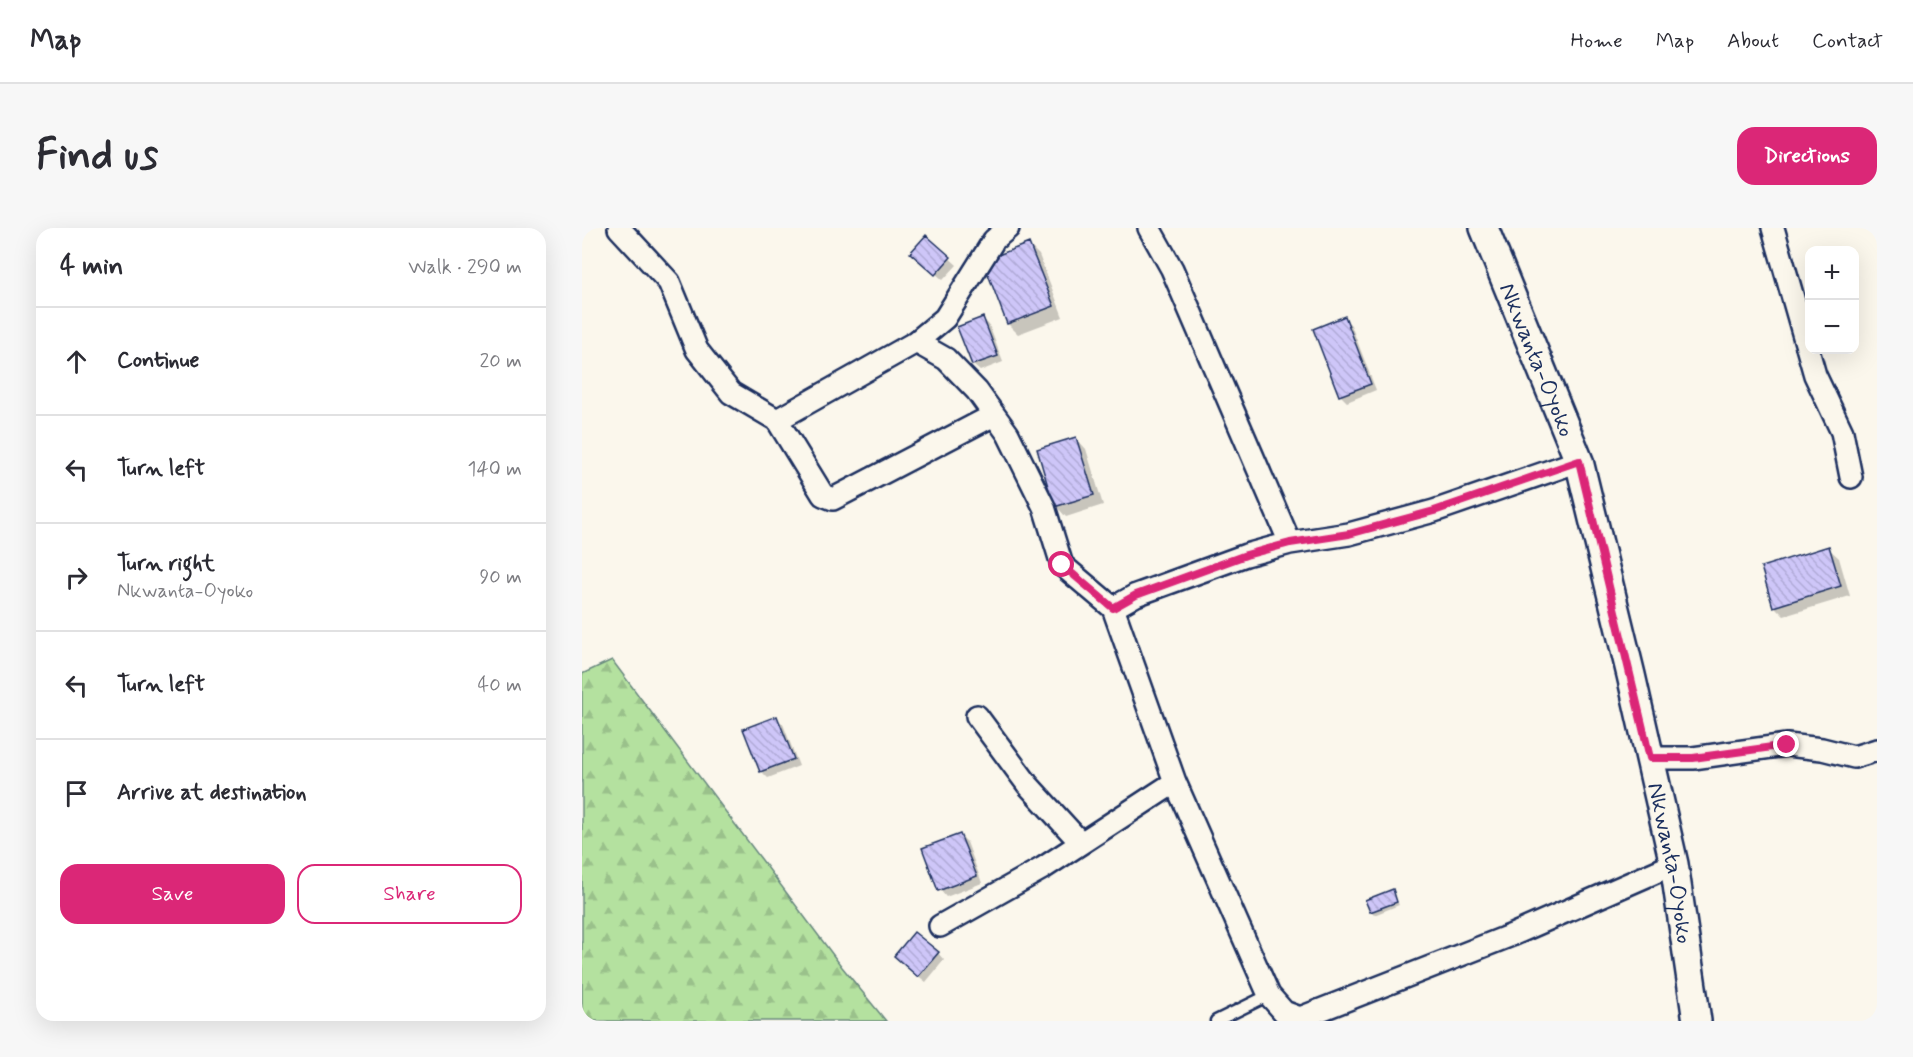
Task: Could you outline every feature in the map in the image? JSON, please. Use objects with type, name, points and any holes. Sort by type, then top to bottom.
[{"type":"street","points":[[619,228],[669,282],[697,350],[731,393],[777,420],[823,495],[832,499],[994,415]]},
{"type":"street","points":[[777,420],[916,342],[945,318],[994,240],[1008,228]]},
{"type":"street","points":[[1149,228],[1172,269],[1290,543]]},
{"type":"street","name":"Nkwanta-Oyoko","points":[[1485,228],[1579,461],[1674,864],[1697,1021]]},
{"type":"street","points":[[1773,228],[1815,375],[1842,432],[1851,477]]},
{"type":"street","points":[[916,342],[946,359],[976,391],[994,415],[1008,434],[1044,507],[1062,565],[1113,608],[1175,782],[1269,995],[1284,1012],[1300,1018],[1512,935],[1674,864]]},
{"type":"street","points":[[1113,608],[1136,595],[1208,568],[1290,543],[1349,534],[1434,511],[1579,461]]},
{"type":"street","points":[[977,716],[1028,785],[1081,843]]},
{"type":"street","points":[[1650,758],[1693,758],[1787,745],[1822,749],[1854,757],[1877,750]]},
{"type":"street","points":[[940,926],[1043,868],[1175,782]]},
{"type":"lane","points":[[1216,1021],[1269,995]]},
{"type":"green space","points":[[612,660],[842,967],[886,1021],[582,1021],[582,674]]},
{"type":"building","points":[[926,235],[951,257],[935,275],[910,253]]},
{"type":"building","points":[[1029,243],[1054,306],[1007,324],[983,261]]},
{"type":"building","points":[[1345,316],[1371,384],[1339,396],[1313,329]]},
{"type":"building","points":[[983,317],[998,356],[972,365],[957,327]]},
{"type":"building","points":[[1076,437],[1094,495],[1054,507],[1037,449]]},
{"type":"building","points":[[1829,546],[1841,586],[1773,607],[1761,567]]},
{"type":"building","points":[[777,716],[794,759],[760,772],[743,729]]},
{"type":"building","points":[[960,834],[977,876],[938,891],[922,848]]},
{"type":"building","points":[[1393,889],[1397,902],[1370,912],[1365,900]]},
{"type":"building","points":[[914,932],[939,952],[918,977],[894,956]]},
{"type":"route","points":[[1062,565],[1113,608],[1136,595],[1246,555],[1290,543],[1349,534],[1434,511],[1579,461],[1650,758],[1693,758],[1787,745]]}]
